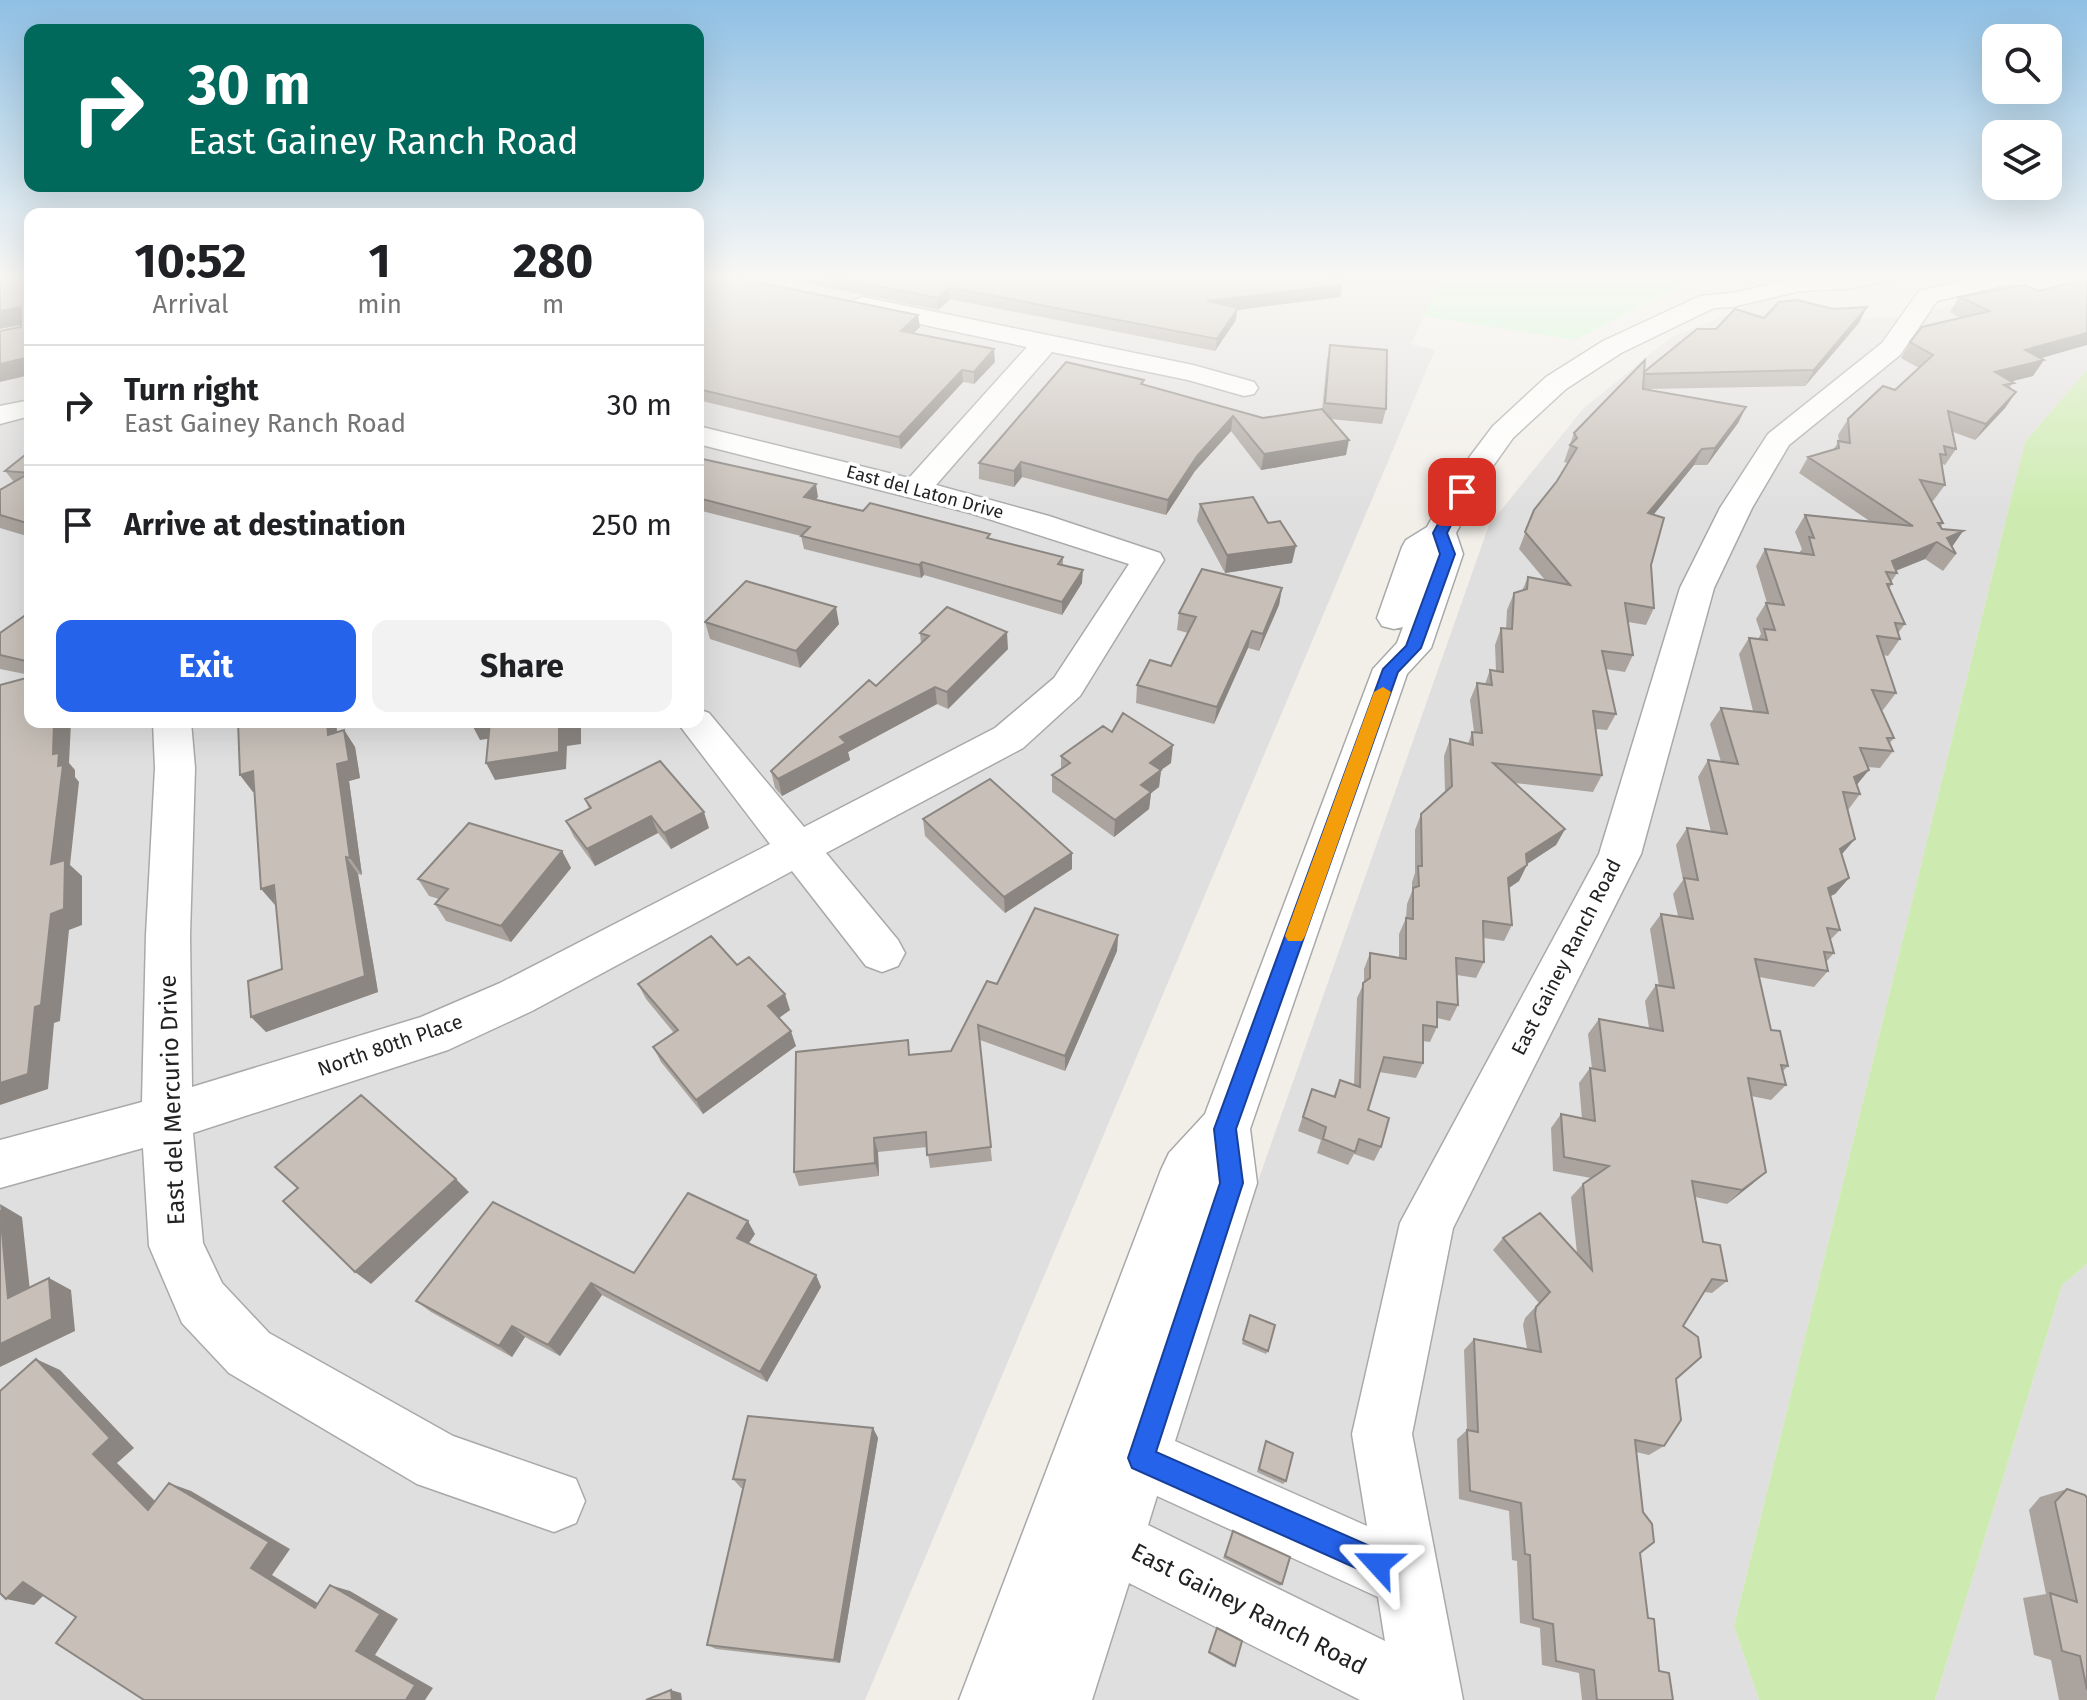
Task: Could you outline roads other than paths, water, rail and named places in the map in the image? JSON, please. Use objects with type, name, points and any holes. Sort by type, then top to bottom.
[{"type":"street","points":[[917,488],[1036,353]]},
{"type":"street","points":[[1096,353],[1193,373],[1244,388]]},
{"type":"street","name":"East Gainey Ranch Road","points":[[993,1700],[1087,1529],[1116,1447],[1231,1183],[1225,1129],[1391,669],[1413,648],[1447,554],[1440,533],[1486,454],[1531,402],[1603,353]]},
{"type":"street","name":"East Gainey Ranch Road","points":[[1429,1699],[1382,1434],[1427,1223],[1620,854],[1697,588],[1736,508],[1778,440],[1886,353]]},
{"type":"street","points":[[0,415],[24,409]]},
{"type":"street","name":"East del Laton Drive","points":[[704,436],[917,488],[1090,539],[1148,560]]},
{"type":"street","name":"North 80th Place","points":[[0,1164],[167,1118],[431,1035],[516,997],[800,848],[1009,738],[1038,715],[1067,687],[1148,560]]},
{"type":"street","name":"East del Mercurio Drive","points":[[172,728],[175,768],[168,935],[167,1118],[176,1246],[202,1303],[249,1353],[439,1462],[554,1501]]},
{"type":"street","points":[[701,728],[882,953]]},
{"type":"street","points":[[1116,1447],[1406,1576]]},
{"type":"street","name":"East Gainey Ranch Road","points":[[1087,1529],[1429,1699]]},
{"type":"street","name":"East Gainey Ranch Road","points":[[1058,1700],[1087,1529]]}]
